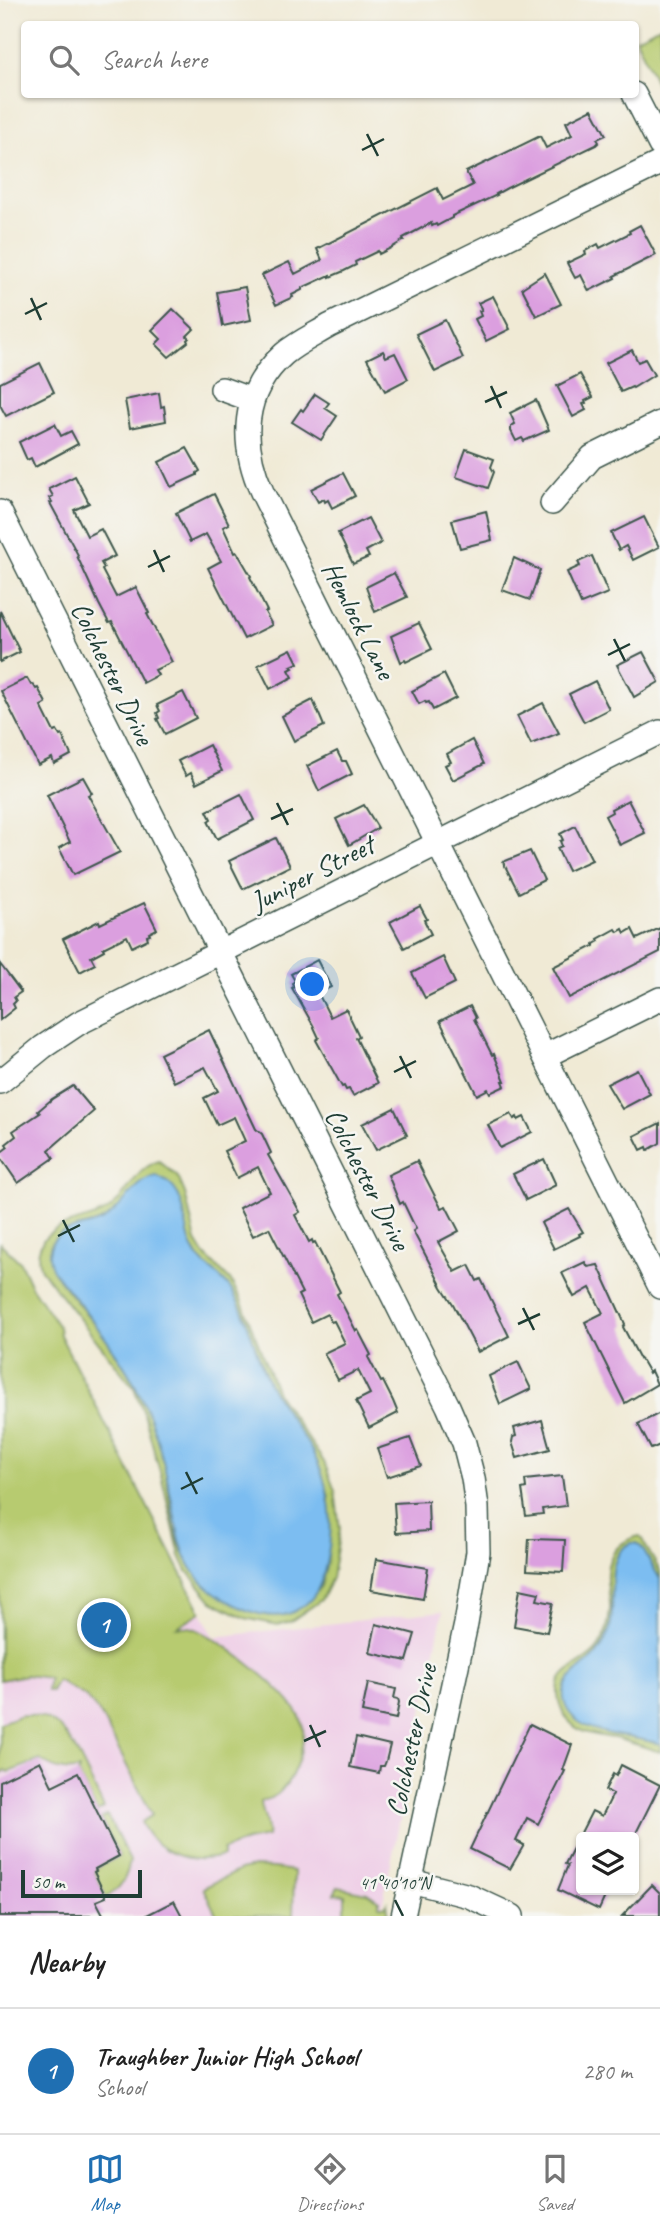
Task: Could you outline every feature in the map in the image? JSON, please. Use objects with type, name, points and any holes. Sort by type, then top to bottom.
[{"type":"street","points":[[636,98],[660,145]]},
{"type":"street","name":"Hemlock Lane","points":[[660,163],[342,320],[295,346],[272,366],[261,381],[252,400],[247,438],[257,482],[660,1287]]},
{"type":"street","points":[[222,389],[252,400]]},
{"type":"street","points":[[552,503],[592,457],[660,423]]},
{"type":"street","name":"Colchester Drive","points":[[0,512],[448,1406],[464,1443],[473,1478],[478,1525],[476,1572],[403,1916]]},
{"type":"street","name":"Juniper Street","points":[[0,1082],[43,1047],[79,1023],[660,732]]},
{"type":"street","points":[[545,1056],[660,999]]},
{"type":"street","points":[[411,1881],[469,1896],[512,1916]]},
{"type":"shaded area","points":[[53,1323],[214,1637],[443,1611],[380,1916],[0,1916],[0,1349]]},
{"type":"green space","points":[[660,26],[660,92],[639,45],[639,36]]},
{"type":"green space","points":[[159,1161],[178,1177],[185,1193],[196,1241],[204,1254],[230,1280],[240,1297],[278,1395],[324,1462],[335,1491],[340,1529],[332,1578],[321,1600],[291,1621],[278,1625],[245,1618],[212,1601],[187,1571],[180,1556],[162,1479],[134,1388],[41,1270],[38,1254],[44,1239],[50,1233],[108,1210],[151,1165]],"holes":[[[128,1198],[184,1211],[191,1244],[198,1257],[243,1313],[268,1381],[278,1401],[312,1451],[329,1497],[328,1558],[321,1586],[309,1601],[197,1576],[177,1537],[161,1449],[135,1385],[97,1327],[67,1291],[50,1261],[49,1252],[56,1237],[104,1219]]]},
{"type":"green space","points":[[0,1243],[20,1262],[31,1286],[59,1327],[60,1335],[201,1612],[177,1627],[193,1628],[236,1654],[282,1694],[293,1706],[303,1725],[302,1746],[291,1777],[274,1797],[261,1802],[267,1837],[246,1841],[223,1850],[223,1856],[187,1858],[165,1849],[147,1833],[141,1822],[152,1815],[101,1715],[86,1697],[57,1680],[51,1691],[47,1691],[49,1678],[26,1675],[0,1680]]},
{"type":"green space","points":[[640,1536],[660,1571],[660,1579],[637,1544],[612,1575],[612,1619],[604,1642],[597,1653],[574,1674],[611,1734],[660,1744],[660,1752],[582,1731],[569,1721],[558,1696],[558,1688],[566,1673],[596,1650],[605,1633],[610,1610],[607,1573],[613,1554],[627,1540]]},
{"type":"green space","points":[[22,1715],[36,1716],[58,1726],[77,1753],[104,1808],[97,1812],[78,1774],[79,1769],[58,1769],[40,1760],[0,1774],[0,1723]]},
{"type":"green space","points":[[107,1815],[130,1861],[122,1882],[106,1897],[94,1872],[119,1856],[101,1819]]},
{"type":"green space","points":[[254,1867],[294,1871],[293,1916],[217,1916],[203,1888],[240,1870]]},
{"type":"green space","points":[[338,1887],[367,1893],[379,1901],[379,1906],[385,1907],[387,1903],[389,1916],[345,1916],[345,1895],[334,1894]]},
{"type":"water","points":[[156,1176],[168,1183],[181,1200],[191,1245],[197,1256],[225,1281],[232,1291],[270,1385],[312,1451],[323,1478],[331,1521],[324,1572],[312,1598],[301,1608],[287,1614],[268,1615],[244,1609],[221,1597],[193,1571],[185,1556],[160,1451],[142,1399],[113,1349],[50,1264],[51,1244],[61,1233],[101,1221],[141,1183]]},
{"type":"water","points":[[631,1543],[642,1548],[660,1579],[660,1744],[593,1729],[571,1715],[565,1704],[564,1695],[568,1681],[597,1654],[609,1631],[612,1620],[613,1570],[622,1550]]},
{"type":"building","points":[[592,109],[606,135],[597,139],[599,142],[596,145],[452,216],[437,226],[432,226],[431,223],[403,238],[404,240],[391,248],[379,254],[378,251],[355,262],[356,265],[344,271],[302,288],[292,295],[293,297],[276,305],[262,275],[289,262],[295,274],[322,260],[317,249],[437,188],[443,200],[473,185],[466,172],[540,136],[546,148],[572,135],[566,122]]},
{"type":"building","points":[[640,225],[656,255],[589,291],[581,275],[575,278],[567,263],[586,254],[585,251],[598,244],[600,248]]},
{"type":"building","points":[[545,273],[561,304],[536,316],[522,288]]},
{"type":"building","points":[[245,287],[251,320],[223,326],[217,292]]},
{"type":"building","points":[[493,296],[510,329],[486,341],[475,319],[481,316],[479,311],[482,310],[478,303]]},
{"type":"building","points":[[173,309],[194,329],[187,336],[188,342],[169,357],[156,344],[161,339],[152,330]]},
{"type":"building","points":[[445,320],[463,358],[435,372],[416,334]]},
{"type":"building","points":[[632,350],[638,362],[645,359],[654,375],[621,392],[606,363]]},
{"type":"building","points":[[383,351],[386,357],[395,353],[408,379],[385,391],[367,359]]},
{"type":"building","points":[[40,363],[54,392],[6,416],[0,405],[0,383]]},
{"type":"building","points":[[580,374],[593,397],[583,404],[586,410],[573,417],[557,386]]},
{"type":"building","points":[[159,393],[166,421],[130,428],[125,400]]},
{"type":"building","points":[[315,394],[329,403],[325,408],[337,416],[321,440],[292,422]]},
{"type":"building","points":[[536,400],[549,430],[524,441],[522,438],[516,441],[511,431],[511,426],[515,424],[510,413]]},
{"type":"building","points":[[55,424],[61,436],[71,431],[78,444],[35,467],[31,458],[27,460],[19,442]]},
{"type":"building","points":[[187,448],[200,471],[171,487],[159,462]]},
{"type":"building","points":[[466,449],[494,459],[491,467],[494,472],[488,488],[456,477]]},
{"type":"building","points":[[343,473],[355,496],[332,508],[328,500],[318,502],[311,489]]},
{"type":"building","points":[[75,476],[89,503],[74,510],[87,536],[101,529],[115,556],[101,563],[116,597],[136,587],[172,662],[155,670],[158,675],[143,683],[112,622],[109,623],[99,604],[78,555],[50,503],[52,502],[49,498],[53,496],[49,489]]},
{"type":"building","points":[[214,494],[229,524],[223,527],[235,553],[237,552],[251,576],[272,625],[244,639],[208,568],[221,561],[206,534],[190,542],[176,513]]},
{"type":"building","points":[[486,511],[492,540],[460,548],[452,520]]},
{"type":"building","points":[[644,517],[659,547],[633,560],[626,546],[619,550],[611,533]]},
{"type":"building","points":[[368,518],[381,543],[366,551],[369,557],[353,564],[338,533]]},
{"type":"building","points":[[592,556],[608,593],[581,604],[567,572],[580,566],[578,562]]},
{"type":"building","points":[[514,558],[540,570],[530,600],[502,590]]},
{"type":"building","points":[[394,573],[407,597],[375,612],[366,587]]},
{"type":"building","points":[[0,611],[20,652],[0,662]]},
{"type":"building","points":[[419,623],[432,649],[401,662],[391,636]]},
{"type":"building","points":[[291,649],[298,663],[289,670],[293,677],[270,689],[258,665]]},
{"type":"building","points":[[643,652],[659,682],[634,697],[617,665]]},
{"type":"building","points":[[444,674],[456,698],[433,710],[429,702],[419,704],[412,691]]},
{"type":"building","points":[[27,678],[31,685],[38,688],[46,703],[41,706],[54,732],[62,735],[71,755],[54,764],[52,758],[38,765],[1,691]]},
{"type":"building","points":[[595,681],[609,709],[584,722],[569,694]]},
{"type":"building","points":[[183,692],[196,718],[165,734],[157,719],[157,713],[160,711],[157,705]]},
{"type":"building","points":[[313,700],[324,726],[294,741],[282,716]]},
{"type":"building","points":[[543,703],[559,733],[531,744],[517,716]]},
{"type":"building","points":[[472,740],[484,764],[453,780],[445,765],[451,762],[447,754]]},
{"type":"building","points":[[209,745],[222,771],[196,784],[191,773],[186,776],[178,761]]},
{"type":"building","points":[[337,751],[352,774],[319,791],[307,766]]},
{"type":"building","points":[[83,777],[92,793],[88,795],[120,852],[73,875],[59,848],[70,842],[47,795]]},
{"type":"building","points":[[241,794],[254,820],[217,839],[208,821],[211,819],[207,811]]},
{"type":"building","points":[[628,800],[645,833],[620,845],[605,816],[612,812],[611,809]]},
{"type":"building","points":[[364,805],[378,828],[349,845],[336,819]]},
{"type":"building","points":[[575,826],[592,860],[568,871],[557,848],[562,846],[560,834]]},
{"type":"building","points":[[276,838],[290,866],[243,889],[229,861]]},
{"type":"building","points":[[530,851],[544,880],[519,893],[503,862]]},
{"type":"building","points":[[144,903],[157,929],[149,933],[148,939],[132,947],[127,936],[91,957],[95,964],[80,972],[63,939]]},
{"type":"building","points":[[420,906],[431,934],[404,948],[390,922]]},
{"type":"building","points":[[660,928],[660,952],[569,998],[553,967],[594,946],[598,939],[616,929],[618,932],[623,929],[625,933],[632,929],[637,939]]},
{"type":"building","points":[[443,957],[455,983],[425,998],[412,973]]},
{"type":"building","points":[[317,960],[331,987],[318,993],[330,1017],[346,1009],[359,1036],[356,1038],[378,1083],[353,1096],[349,1089],[342,1087],[292,988],[295,981],[291,974]]},
{"type":"building","points":[[0,964],[21,992],[14,997],[15,1008],[0,1020]]},
{"type":"building","points":[[470,1006],[505,1081],[505,1086],[490,1093],[488,1089],[477,1095],[440,1021]]},
{"type":"building","points":[[209,1030],[256,1129],[262,1134],[271,1153],[268,1155],[300,1212],[295,1215],[309,1242],[315,1242],[340,1292],[337,1294],[371,1355],[368,1357],[398,1413],[369,1428],[356,1401],[370,1394],[358,1370],[338,1380],[324,1353],[345,1343],[334,1321],[331,1322],[327,1314],[311,1322],[298,1295],[302,1293],[269,1228],[253,1236],[239,1208],[270,1192],[258,1167],[237,1178],[224,1151],[245,1141],[234,1117],[217,1125],[204,1098],[218,1091],[205,1067],[174,1082],[160,1054]]},
{"type":"building","points":[[637,1069],[650,1094],[622,1109],[607,1084]]},
{"type":"building","points":[[73,1086],[94,1111],[49,1150],[54,1158],[18,1183],[0,1153],[16,1136],[13,1131],[40,1113],[38,1111],[52,1099]]},
{"type":"building","points":[[394,1108],[407,1135],[376,1150],[362,1124]]},
{"type":"building","points":[[511,1114],[518,1120],[524,1117],[532,1132],[500,1148],[488,1125]]},
{"type":"building","points":[[660,1123],[660,1143],[648,1150],[647,1147],[641,1150],[634,1136]]},
{"type":"building","points":[[544,1159],[556,1185],[526,1200],[513,1174]]},
{"type":"building","points":[[417,1161],[441,1208],[446,1206],[459,1231],[438,1242],[455,1272],[469,1265],[477,1281],[481,1279],[509,1336],[478,1352],[413,1231],[416,1229],[403,1202],[400,1204],[388,1175]]},
{"type":"building","points":[[569,1209],[583,1232],[554,1249],[541,1223]]},
{"type":"building","points":[[585,1262],[588,1267],[598,1265],[625,1324],[623,1327],[657,1384],[625,1403],[585,1322],[603,1313],[590,1288],[574,1297],[562,1273]]},
{"type":"building","points":[[518,1362],[531,1389],[500,1404],[489,1376]]},
{"type":"building","points":[[660,1413],[660,1445],[651,1449],[638,1424]]},
{"type":"building","points":[[542,1420],[550,1449],[517,1458],[512,1442],[516,1436],[514,1428]]},
{"type":"building","points":[[410,1438],[421,1466],[387,1477],[377,1449]]},
{"type":"building","points":[[562,1476],[566,1506],[542,1509],[543,1514],[526,1516],[522,1489],[526,1488],[525,1480]]},
{"type":"building","points":[[428,1501],[429,1531],[396,1533],[394,1503]]},
{"type":"building","points":[[529,1539],[565,1540],[563,1572],[527,1570]]},
{"type":"building","points":[[376,1559],[428,1568],[423,1599],[371,1590]]},
{"type":"building","points":[[520,1589],[539,1593],[537,1600],[553,1603],[547,1632],[514,1626]]},
{"type":"building","points":[[376,1624],[415,1634],[407,1661],[370,1653]]},
{"type":"building","points":[[368,1683],[396,1689],[394,1698],[399,1702],[396,1719],[362,1712]]},
{"type":"building","points":[[530,1724],[572,1745],[563,1770],[565,1771],[538,1824],[527,1818],[516,1841],[524,1845],[510,1869],[470,1849]]},
{"type":"building","points":[[356,1737],[390,1745],[386,1761],[384,1766],[380,1766],[379,1773],[350,1767]]},
{"type":"building","points":[[40,1761],[52,1786],[78,1773],[119,1856],[94,1872],[106,1897],[96,1901],[104,1916],[0,1916],[0,1781]]},
{"type":"building","points":[[621,1765],[660,1785],[636,1832],[581,1832],[592,1811],[602,1816],[613,1794],[605,1790],[613,1774],[616,1776]]},
{"type":"building","points":[[576,1842],[576,1895],[606,1895],[599,1910],[558,1890],[568,1865],[565,1864]]},
{"type":"building","points":[[652,1885],[660,1893],[660,1916],[622,1916]]},
{"type":"building","points":[[174,1901],[182,1916],[145,1916]]},
{"type":"place","name":"Traughber Junior High School","points":[[104,1625]]}]
